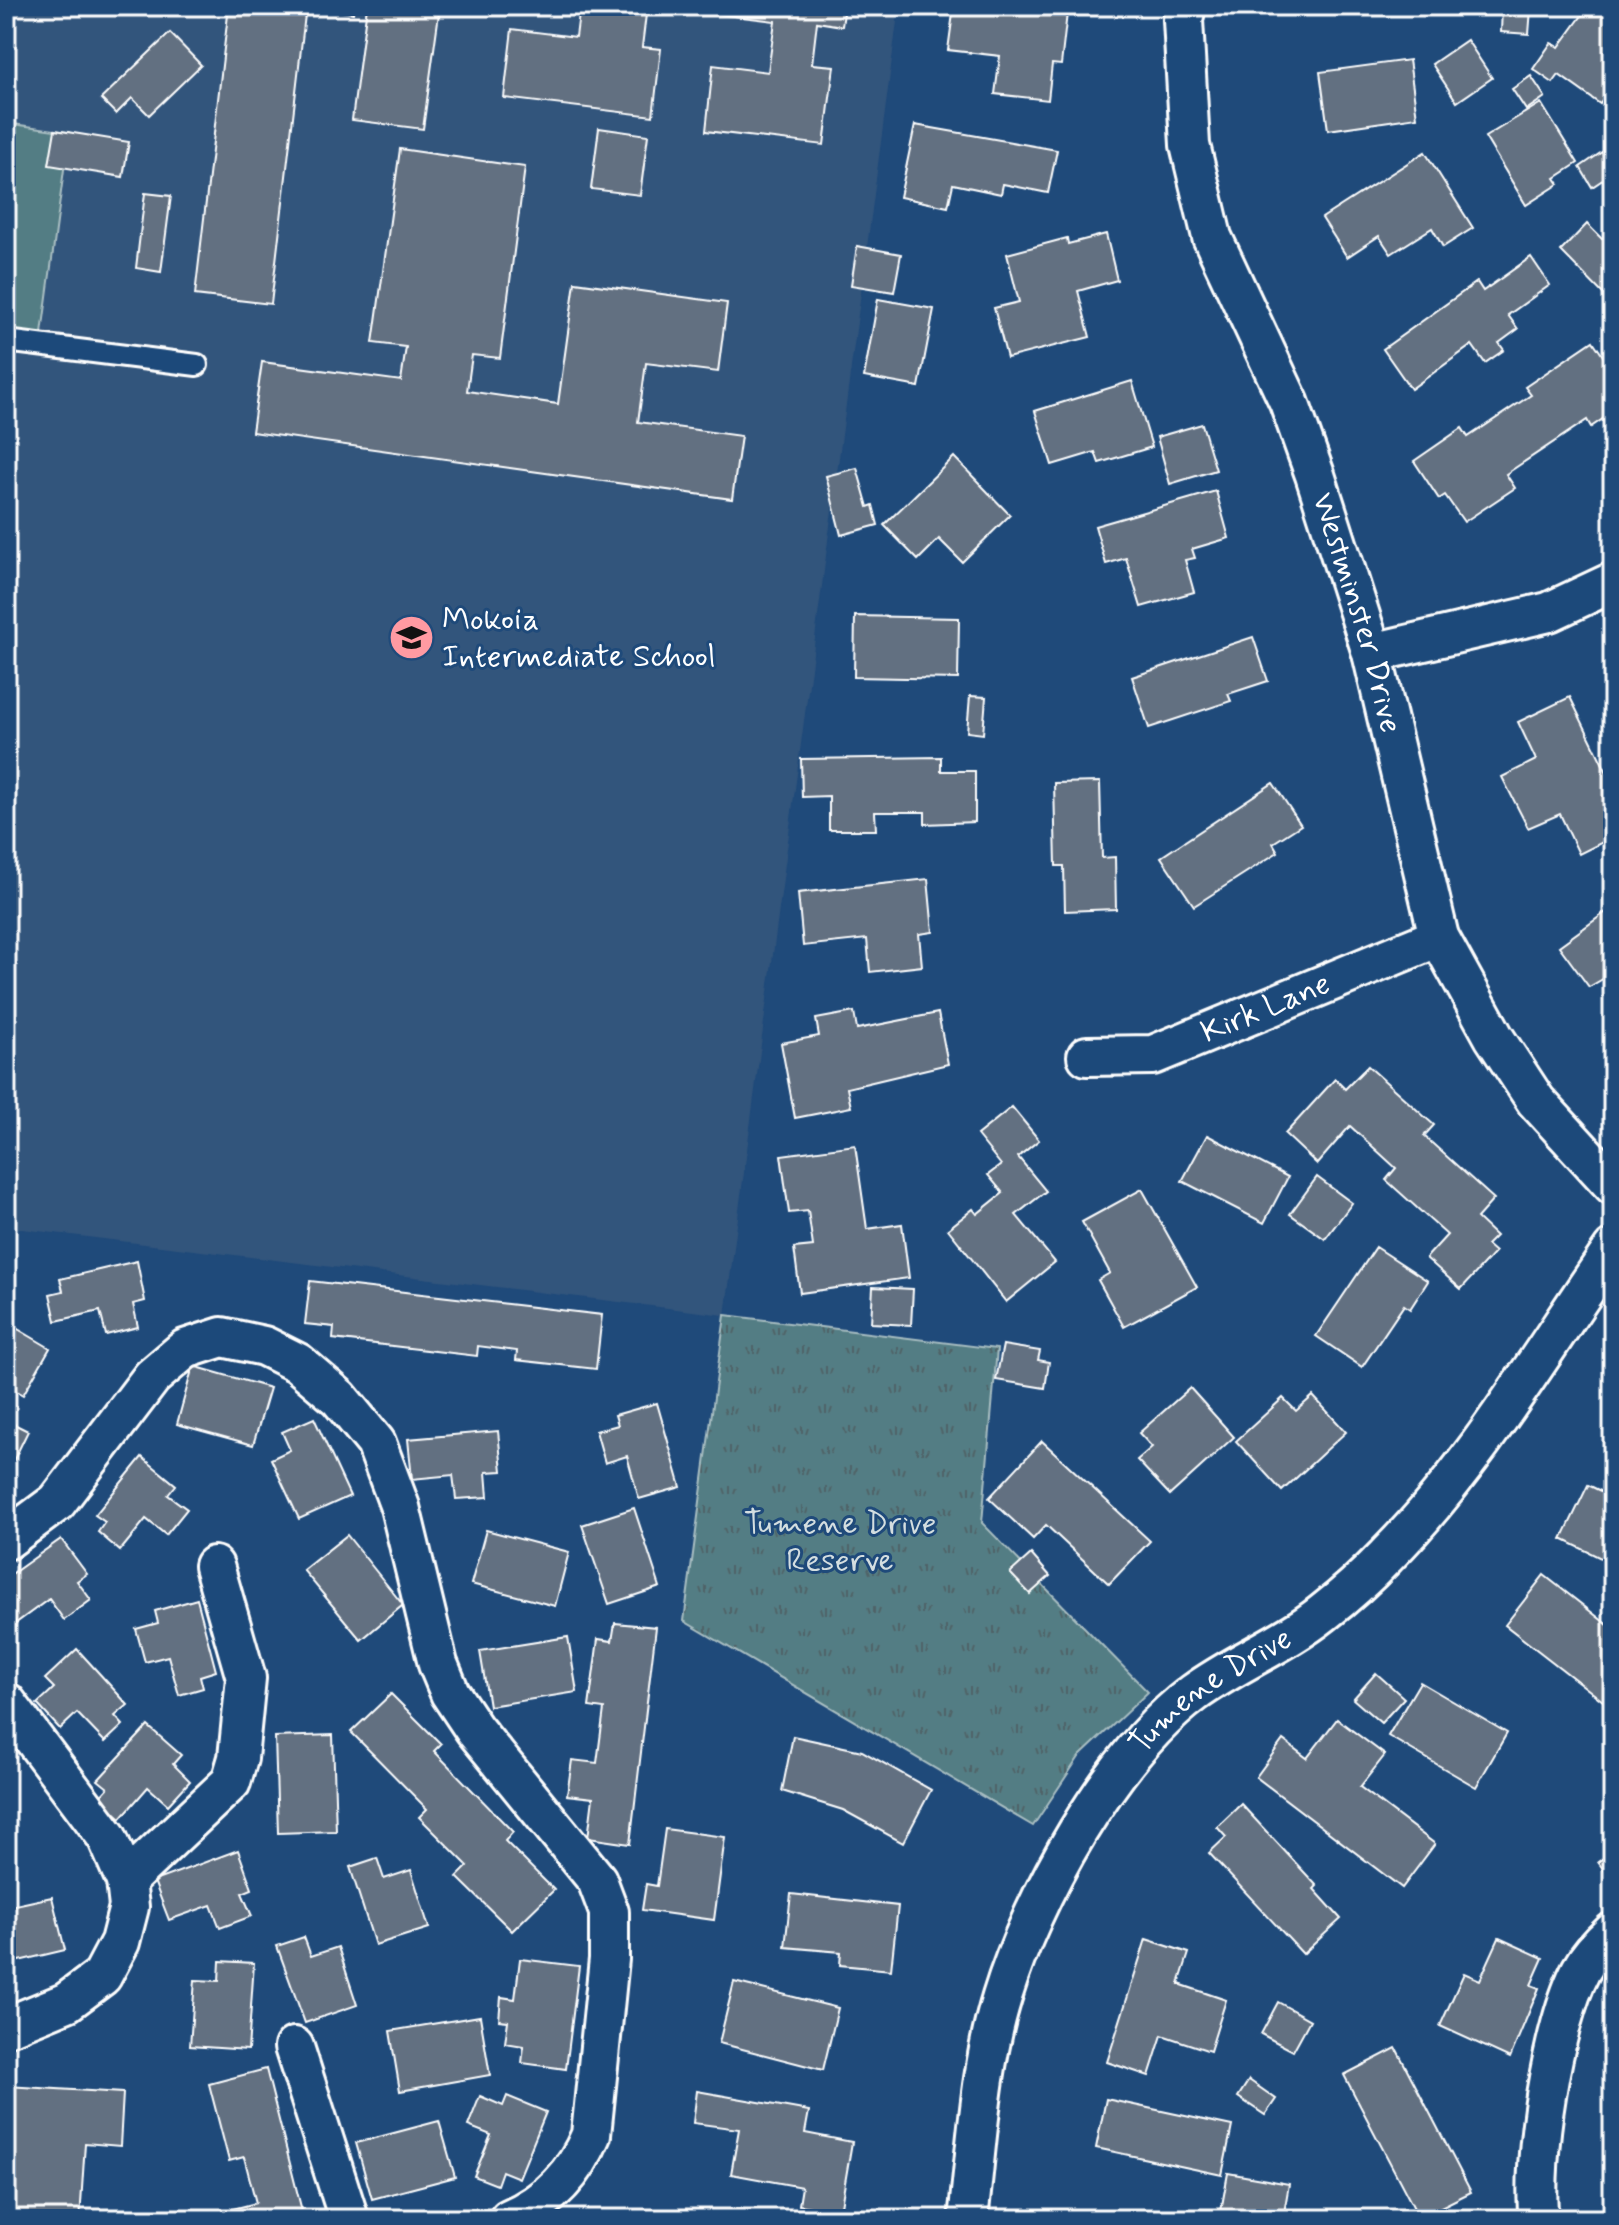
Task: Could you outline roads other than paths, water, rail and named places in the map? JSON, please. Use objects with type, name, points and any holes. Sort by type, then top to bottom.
[{"type":"street","name":"Westminster Drive","points":[[1186,6],[1183,20],[1190,145],[1212,237],[1289,402],[1372,653],[1439,937],[1494,1037],[1536,1101],[1613,1185]]},
{"type":"street","points":[[1372,653],[1549,612],[1613,582]]},
{"type":"street","name":"Kirk Lane","points":[[1087,1056],[1153,1055],[1439,937]]},
{"type":"street","name":"Tumene Drive","points":[[968,2219],[983,2088],[1001,1998],[1031,1918],[1080,1830],[1121,1769],[1193,1694],[1322,1614],[1385,1557],[1437,1503],[1613,1249]]},
{"type":"street","points":[[6,1540],[57,1502],[152,1377],[185,1349],[222,1337],[264,1346],[298,1363],[339,1398],[376,1443],[400,1507],[438,1664],[450,1693],[474,1729],[597,1880],[609,1912],[609,1959],[591,2135],[580,2160],[561,2185],[527,2211],[509,2219]]},
{"type":"street","points":[[126,1881],[231,1782],[238,1758],[246,1678],[214,1566]]},
{"type":"street","points":[[6,1702],[107,1837],[126,1881],[129,1907],[120,1942],[102,1976],[67,2002],[6,2027]]},
{"type":"street","points":[[1539,2219],[1537,2202],[1546,2103],[1559,2036],[1582,1969],[1613,1932]]},
{"type":"street","points":[[294,2047],[349,2219]]},
{"type":"lane","points":[[6,341],[197,365]]},
{"type":"place","name":"Mokoia Intermediate School","points":[[411,638]]},
{"type":"park label","name":"Tumene Drive Reserve","points":[[840,1542]]}]
